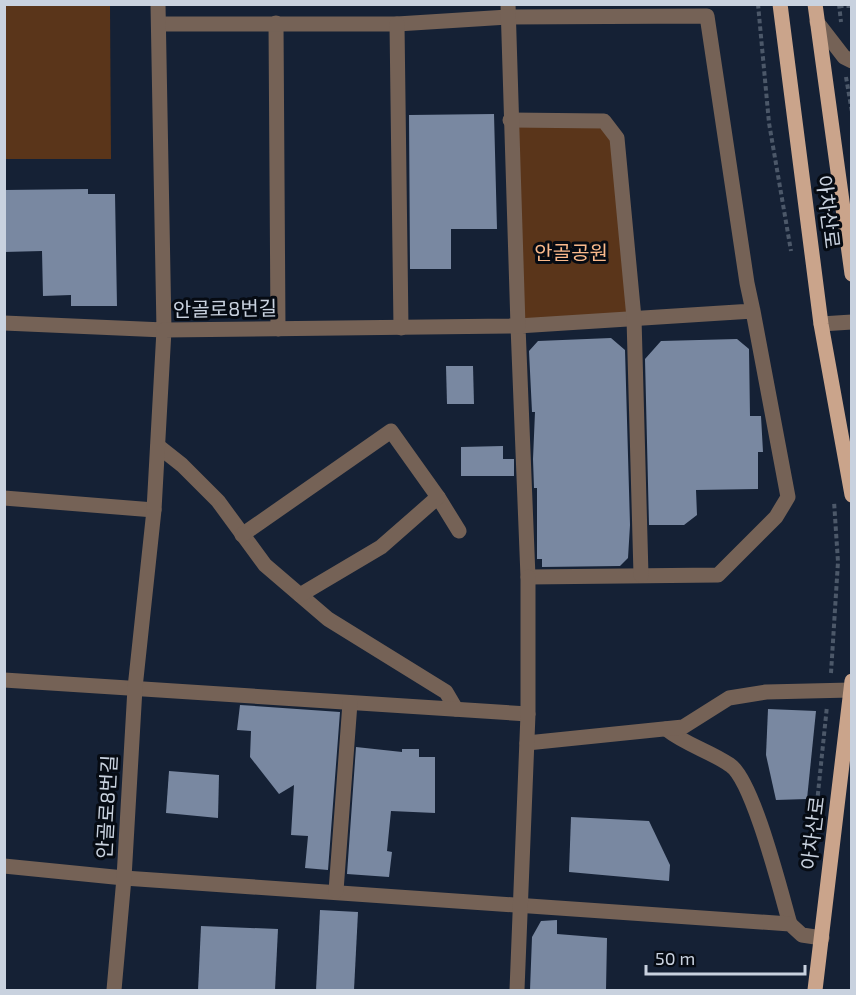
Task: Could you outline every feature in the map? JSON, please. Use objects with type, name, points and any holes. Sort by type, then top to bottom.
[{"type":"main road","name":"아차산로","points":[[780,4],[821,324],[852,495]]},
{"type":"main road","name":"아차산로","points":[[815,4],[852,274]]},
{"type":"main road","name":"아차산로","points":[[815,990],[851,685]]},
{"type":"street","points":[[4,323],[164,330],[158,4]]},
{"type":"street","points":[[159,24],[397,24],[508,11],[706,16],[753,312],[788,497],[776,517],[718,575],[528,577]]},
{"type":"street","points":[[508,11],[510,120],[528,577],[528,714],[517,990]]},
{"type":"street","points":[[817,22],[844,57],[852,61]]},
{"type":"street","points":[[276,23],[278,329]]},
{"type":"street","points":[[397,24],[401,328]]},
{"type":"street","points":[[510,120],[604,121],[617,138],[634,318],[641,575]]},
{"type":"street","name":"안골로8번길","points":[[114,990],[124,878],[135,688],[154,510],[164,330],[518,326],[753,312]]},
{"type":"street","points":[[821,324],[852,322]]},
{"type":"street","points":[[242,535],[391,431],[459,531]]},
{"type":"street","points":[[158,446],[182,465],[218,501],[265,565],[328,619],[446,692],[456,710]]},
{"type":"street","points":[[300,595],[381,547],[438,497]]},
{"type":"street","points":[[4,498],[154,510]]},
{"type":"street","points":[[4,680],[528,714]]},
{"type":"street","points":[[527,742],[683,727],[729,698],[766,692],[851,685]]},
{"type":"street","points":[[336,891],[350,703]]},
{"type":"street","points":[[666,729],[681,741],[732,766],[748,790],[790,924],[802,935],[822,938]]},
{"type":"street","points":[[4,867],[124,878],[790,924]]},
{"type":"path","points":[[839,6],[852,6]]},
{"type":"green space","points":[[4,5],[110,5],[111,159],[5,159]]},
{"type":"green space","name":"안골공원","points":[[510,120],[604,121],[617,138],[634,318],[518,326]]},
{"type":"building","points":[[494,114],[497,229],[451,229],[451,269],[410,269],[409,115]]},
{"type":"building","points":[[88,189],[88,194],[115,194],[117,306],[71,306],[71,295],[43,296],[42,251],[4,252],[4,190]]},
{"type":"building","points":[[611,338],[625,350],[630,525],[628,558],[620,566],[542,567],[542,559],[537,559],[537,488],[534,488],[533,459],[535,412],[532,412],[529,351],[538,341]]},
{"type":"building","points":[[737,339],[749,349],[750,416],[761,416],[763,452],[758,452],[758,489],[696,490],[697,515],[684,525],[649,525],[645,359],[661,341]]},
{"type":"building","points":[[446,366],[473,366],[474,404],[447,404]]},
{"type":"building","points":[[503,446],[503,459],[514,459],[514,476],[461,476],[461,447]]},
{"type":"building","points":[[240,705],[340,712],[328,870],[305,868],[308,836],[291,835],[294,785],[279,794],[250,757],[251,731],[237,730]]},
{"type":"building","points":[[768,709],[816,711],[807,799],[776,800],[766,755]]},
{"type":"building","points":[[356,747],[402,752],[402,749],[419,749],[419,757],[435,757],[435,813],[391,811],[387,851],[392,852],[389,877],[347,874]]},
{"type":"building","points":[[169,771],[219,775],[218,818],[166,813]]},
{"type":"building","points":[[571,817],[649,821],[670,865],[669,881],[569,872]]},
{"type":"building","points":[[320,910],[358,912],[354,990],[316,990]]},
{"type":"building","points":[[557,920],[557,934],[607,938],[606,990],[530,990],[532,937],[541,921]]},
{"type":"building","points":[[201,926],[278,929],[275,990],[198,990]]}]
